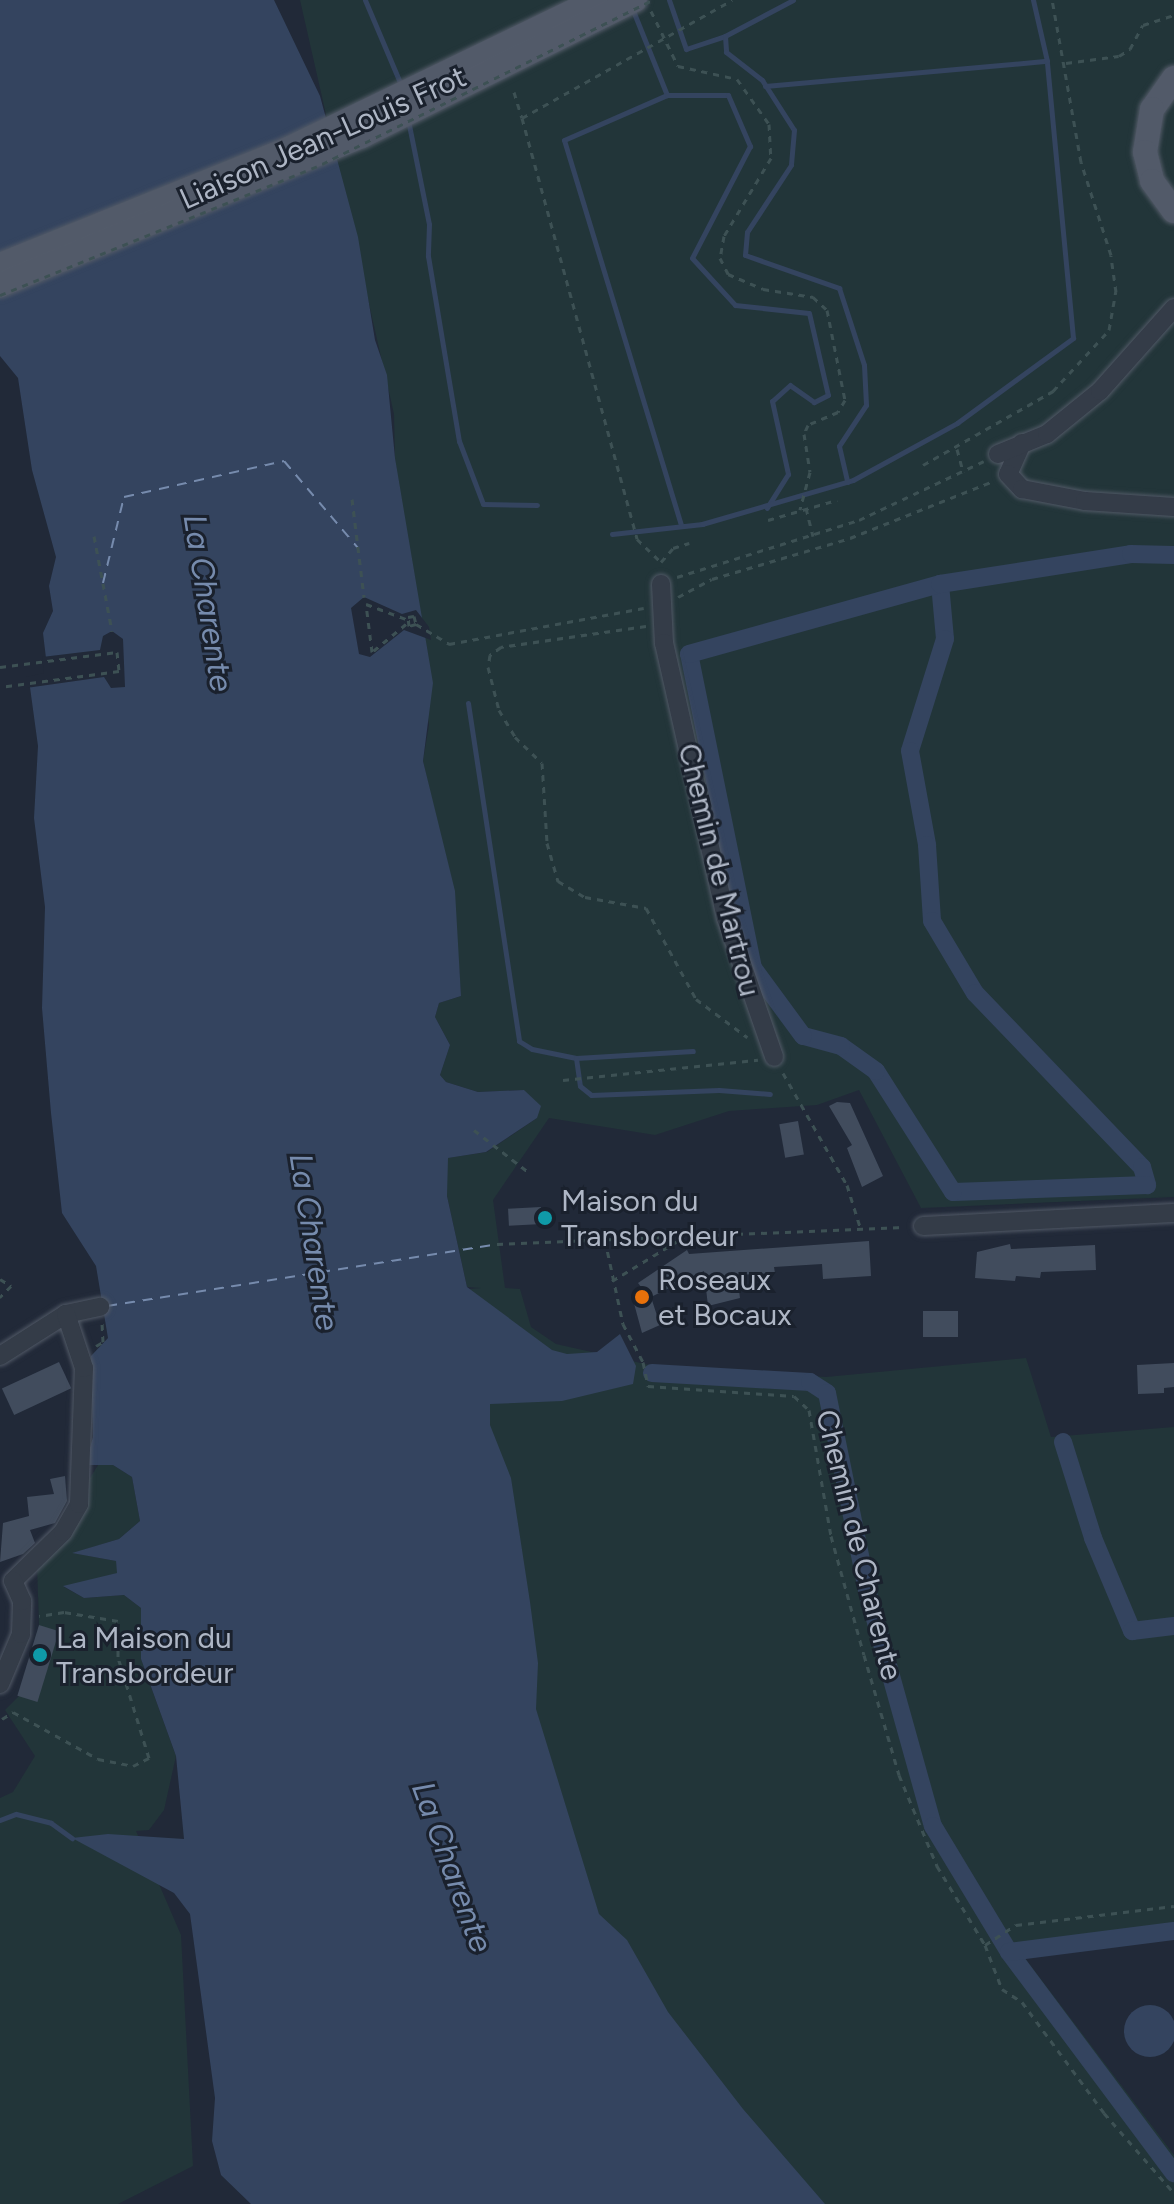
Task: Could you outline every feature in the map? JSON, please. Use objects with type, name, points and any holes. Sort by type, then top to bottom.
[{"type":"main road","points":[[0,265],[288,149],[596,0]]},
{"type":"main road","points":[[0,285],[362,136],[635,0]]},
{"type":"main road","points":[[1174,78],[1152,109],[1145,152],[1152,181],[1174,211]]},
{"type":"street","points":[[998,454],[1047,434],[1100,391],[1174,308]]},
{"type":"street","points":[[1022,443],[1008,474],[1022,489],[1085,501],[1174,507]]},
{"type":"street","name":"Chemin de Martrou","points":[[661,584],[664,624],[726,918],[749,996],[774,1057]]},
{"type":"street","points":[[923,1226],[1174,1213]]},
{"type":"street","points":[[0,1356],[66,1314],[100,1307]]},
{"type":"street","points":[[0,1684],[21,1634],[23,1617],[19,1589],[6,1580],[75,1517],[85,1401],[81,1353],[66,1314]]},
{"type":"path","points":[[647,0],[678,66],[737,79],[769,124],[771,158],[724,236],[720,258],[728,274],[763,289],[813,297],[827,310],[845,400],[838,412],[808,425],[804,434],[810,472],[801,493],[800,510]]},
{"type":"path","name":"Liaison Jean-Louis Frot","points":[[0,295],[322,164],[653,0]]},
{"type":"path","points":[[522,118],[732,0]]},
{"type":"path","points":[[923,465],[957,449],[1053,391],[1109,330],[1116,292],[1111,255],[1081,162],[1066,63],[1052,0]]},
{"type":"path","points":[[1066,63],[1119,56],[1130,49],[1143,25],[1174,15]]},
{"type":"path","points":[[514,92],[637,539],[661,562]]},
{"type":"path","points":[[957,449],[963,472]]},
{"type":"path","points":[[689,543],[673,548],[661,562],[661,584],[814,536],[998,454]]},
{"type":"path","points":[[416,624],[414,616],[406,622],[372,652],[366,604],[406,622],[416,624],[449,644],[664,604],[712,579],[850,538],[1008,474]]},
{"type":"path","points":[[352,499],[364,597]]},
{"type":"path","points":[[768,520],[837,500]]},
{"type":"path","points":[[806,508],[814,536]]},
{"type":"path","points":[[94,536],[112,631]]},
{"type":"path","points":[[664,624],[501,647],[490,655],[488,667],[507,723],[542,763],[547,843],[558,881],[585,897],[646,908],[696,999],[774,1057],[847,1185],[861,1230]]},
{"type":"path","points":[[0,667],[117,652],[119,671],[0,687]]},
{"type":"path","points":[[563,1080],[774,1057]]},
{"type":"path","points":[[474,1130],[527,1171]]},
{"type":"path","points":[[497,1244],[923,1226]]},
{"type":"path","points":[[612,1281],[686,1235]]},
{"type":"path","name":"Chemin de Charente","points":[[605,1240],[612,1281],[648,1386],[794,1396],[809,1410],[831,1536],[899,1775],[937,1866],[985,1945]]},
{"type":"path","points":[[0,1279],[11,1286],[0,1297]]},
{"type":"path","points":[[81,1353],[103,1342],[100,1307]]},
{"type":"path","points":[[2,1719],[13,1712],[98,1759],[133,1766],[149,1758],[118,1657],[118,1621],[64,1612],[23,1617]]},
{"type":"path","points":[[1174,1906],[1016,1925],[985,1945],[1002,1989],[1022,2002],[1104,2113],[1174,2193]]},
{"type":"green space","points":[[300,0],[1174,0],[1174,1197],[921,1208],[859,1090],[817,1105],[729,1111],[655,1135],[549,1118],[493,1200],[505,1288],[520,1289],[531,1327],[556,1344],[654,1366],[826,1377],[1026,1358],[1051,1437],[1174,1427],[1174,1932],[1022,1954],[1174,2155],[1174,2204],[802,2204],[611,1945],[523,1723],[484,1393],[542,1358],[469,1289],[481,1288],[467,1287],[447,1196],[447,1158],[487,1152],[537,1118],[524,1090],[478,1092],[446,1082],[440,1075],[450,1045],[435,1017],[439,1003],[461,996],[454,897],[423,761],[429,725],[395,458],[394,414]]},
{"type":"green space","points":[[98,1465],[113,1465],[132,1477],[140,1521],[119,1539],[74,1553],[116,1561],[118,1573],[64,1587],[84,1598],[124,1595],[141,1608],[141,1659],[176,1756],[164,1810],[149,1830],[136,1831],[181,1935],[193,2166],[118,2204],[0,2204],[0,1798],[13,1792],[35,1756],[5,1710],[19,1696],[39,1625],[37,1565]]},
{"type":"water","name":"La Charente","points":[[0,0],[274,0],[320,96],[358,237],[375,340],[387,375],[395,458],[433,683],[423,761],[455,891],[461,996],[439,1003],[435,1017],[450,1045],[440,1075],[446,1082],[478,1092],[524,1090],[541,1106],[537,1118],[486,1152],[448,1158],[447,1196],[467,1287],[552,1350],[567,1354],[597,1352],[620,1334],[636,1366],[633,1384],[562,1401],[490,1404],[490,1425],[511,1478],[530,1602],[538,1663],[536,1709],[599,1914],[627,1940],[668,2012],[743,2109],[825,2204],[251,2204],[221,2175],[212,2141],[215,2098],[190,1914],[174,1893],[72,1838],[108,1834],[184,1839],[176,1756],[141,1659],[141,1608],[124,1595],[84,1598],[63,1586],[117,1573],[116,1561],[72,1553],[119,1539],[140,1521],[132,1477],[113,1465],[85,1465],[93,1437],[91,1356],[108,1338],[96,1266],[62,1213],[51,1113],[42,1008],[45,907],[34,818],[38,746],[29,680],[48,675],[43,633],[53,611],[49,586],[56,557],[32,470],[18,378],[0,356]]},
{"type":"water","points":[[1150,2005],[1169,2012],[1176,2031],[1169,2050],[1150,2057],[1131,2050],[1124,2031],[1131,2012]]},
{"type":"pier","points":[[364,597],[402,614],[416,610],[429,627],[431,640],[404,630],[370,657],[359,654],[351,608]]},
{"type":"pier","points":[[112,631],[123,639],[125,687],[111,688],[104,677],[26,688],[26,677],[44,673],[42,657],[100,650],[103,636]]},
{"type":"building","points":[[837,1102],[850,1103],[883,1176],[862,1187],[847,1148],[852,1145],[829,1106]]},
{"type":"building","points":[[798,1121],[804,1154],[785,1158],[779,1124]]},
{"type":"building","points":[[541,1207],[542,1224],[509,1226],[508,1209]]},
{"type":"building","points":[[869,1241],[871,1276],[823,1279],[822,1264],[774,1267],[775,1273],[737,1275],[740,1298],[708,1306],[704,1271],[651,1297],[660,1325],[642,1333],[632,1296],[645,1292],[638,1283],[687,1250],[689,1254]]},
{"type":"building","points":[[1010,1244],[1011,1249],[1095,1245],[1096,1270],[1041,1272],[1040,1278],[1016,1276],[1015,1281],[975,1278],[977,1252]]},
{"type":"building","points":[[923,1311],[958,1311],[958,1337],[923,1337]]},
{"type":"building","points":[[59,1362],[71,1388],[14,1415],[2,1389]]},
{"type":"building","points":[[1174,1363],[1174,1387],[1164,1388],[1164,1393],[1138,1394],[1137,1365]]},
{"type":"building","points":[[65,1476],[67,1501],[55,1523],[30,1530],[35,1543],[23,1554],[0,1562],[3,1523],[29,1516],[27,1497],[54,1494],[50,1479]]},
{"type":"building","name":"La Maison du Transbordeur","points":[[39,1625],[59,1631],[37,1702],[17,1696]]},
{"type":"waterway","points":[[365,0],[402,87]]},
{"type":"waterway","points":[[669,0],[686,49],[725,36]]},
{"type":"waterway","points":[[793,0],[725,36],[726,52],[762,80],[794,130],[791,165],[747,232],[745,255],[839,288],[864,365],[866,405],[839,446],[847,482]]},
{"type":"waterway","points":[[612,534],[702,524],[853,480],[957,423],[1073,338],[1047,61],[1033,0]]},
{"type":"waterway","points":[[632,8],[667,95]]},
{"type":"waterway","points":[[765,86],[1047,61]]},
{"type":"waterway","points":[[681,525],[564,140],[667,95],[728,95],[750,146],[692,258],[735,305],[809,313],[828,395],[814,402],[790,385],[772,401],[788,474],[767,508]]},
{"type":"waterway","points":[[408,120],[429,224],[428,256],[459,441],[483,504],[537,505]]},
{"type":"waterway","points":[[940,584],[945,639],[910,751],[927,845],[932,921],[975,993],[1142,1167],[1147,1185],[953,1192],[876,1071],[841,1046],[803,1036],[753,968],[689,654],[940,584],[1131,554],[1174,555]]},
{"type":"waterway","points":[[468,703],[519,1041],[532,1049],[576,1058],[693,1051]]},
{"type":"waterway","points":[[576,1058],[580,1086],[591,1095],[719,1090],[770,1094]]},
{"type":"waterway","points":[[652,1373],[810,1382],[827,1393],[867,1590],[933,1826],[1009,1952],[1174,2173]]},
{"type":"waterway","points":[[1063,1442],[1093,1538],[1132,1631],[1174,1626]]},
{"type":"waterway","points":[[0,1820],[16,1814],[51,1823],[72,1838]]},
{"type":"waterway","points":[[1009,1952],[1174,1931]]},
{"type":"ferry route","points":[[103,583],[124,497],[284,461],[358,548]]},
{"type":"ferry route","points":[[107,1306],[497,1244]]},
{"type":"place","name":"Maison du Transbordeur","points":[[545,1218]]},
{"type":"place","name":"Roseaux et Bocaux","points":[[642,1297]]},
{"type":"place","name":"La Maison du Transbordeur","points":[[40,1655]]}]
